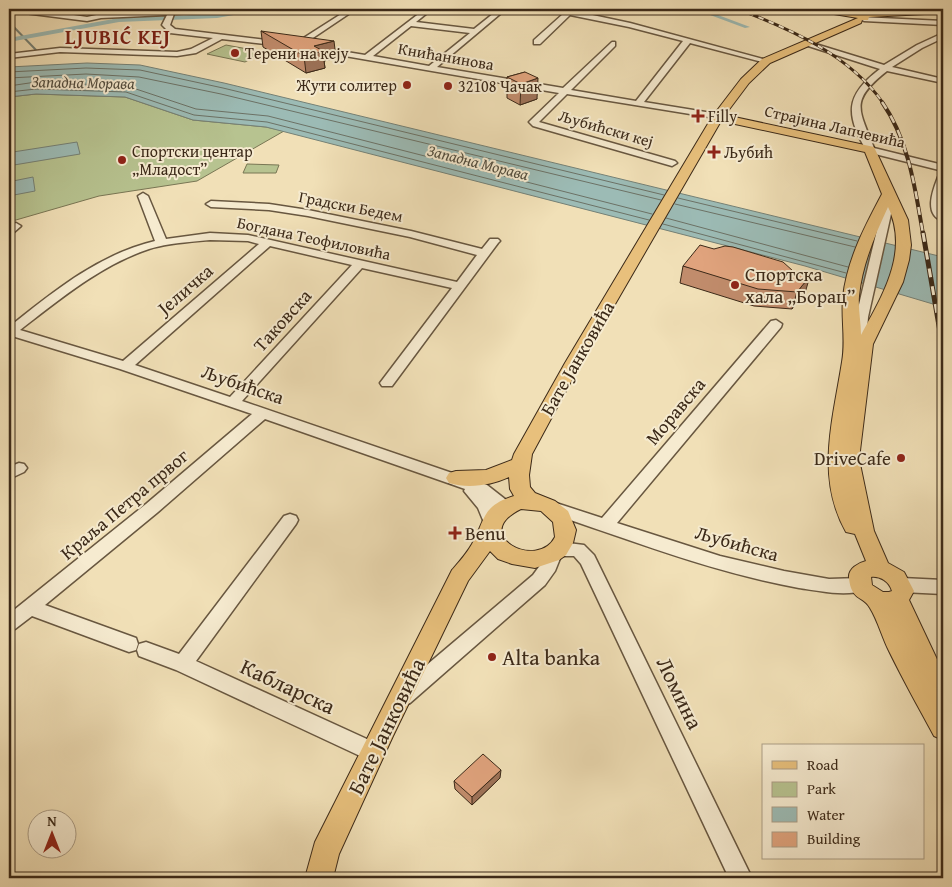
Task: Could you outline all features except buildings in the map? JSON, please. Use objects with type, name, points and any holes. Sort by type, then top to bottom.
[{"type":"main road","points":[[823,9],[854,17],[943,10]]},
{"type":"main road","points":[[766,61],[806,44],[854,17]]},
{"type":"main road","name":"Бате Јанковића","points":[[319,878],[325,852],[460,576],[480,550],[498,516],[517,463],[718,116],[745,82],[766,61]]},
{"type":"main road","name":"Страјина Лапчевића","points":[[718,116],[870,150]]},
{"type":"main road","points":[[859,343],[888,300],[902,260],[904,245],[901,220],[888,202],[870,150]]},
{"type":"main road","points":[[888,202],[858,260],[852,297],[851,318],[859,343],[849,459],[864,531],[870,574],[866,594],[893,595]]},
{"type":"main road","points":[[459,480],[488,478],[503,473],[517,463]]},
{"type":"main road","name":"Бате Јанковића","points":[[517,463],[520,489],[528,498],[543,505]]},
{"type":"main road","points":[[460,576],[484,561],[500,558],[535,559],[560,546],[566,528],[563,519],[543,505],[518,502],[498,516],[491,539],[497,547],[516,558]]},
{"type":"main road","points":[[870,574],[894,575],[893,595],[898,646],[943,728]]},
{"type":"main road","points":[[893,595],[943,694]]},
{"type":"street","points":[[9,9],[37,11],[87,19],[101,16],[171,14],[231,9]]},
{"type":"street","points":[[101,16],[105,9]]},
{"type":"street","points":[[292,46],[345,9]]},
{"type":"street","points":[[292,46],[353,9]]},
{"type":"street","points":[[367,58],[429,9]]},
{"type":"street","points":[[431,68],[503,9]]},
{"type":"street","points":[[550,9],[630,25],[766,61]]},
{"type":"street","points":[[537,42],[569,12]]},
{"type":"street","name":"Книћанинова","points":[[171,14],[166,26],[168,28],[431,68],[565,92],[718,116]]},
{"type":"street","points":[[854,17],[943,23]]},
{"type":"street","points":[[410,24],[474,31]]},
{"type":"street","points":[[870,150],[856,117],[854,108],[857,97],[886,68],[903,55],[943,35]]},
{"type":"street","points":[[9,56],[60,50],[177,54],[193,51],[220,37]]},
{"type":"street","points":[[638,104],[688,40]]},
{"type":"street","points":[[565,92],[612,44]]},
{"type":"street","points":[[806,44],[886,68],[943,81]]},
{"type":"street","name":"Љубићски кеј","points":[[565,92],[535,119],[536,124],[672,163]]},
{"type":"street","name":"Страјина Лапчевића","points":[[870,150],[943,168]]},
{"type":"street","points":[[943,177],[935,210],[943,218]]},
{"type":"street","points":[[143,196],[161,241]]},
{"type":"street","name":"Градски Бедем","points":[[211,204],[269,207],[308,213],[411,234],[483,253]]},
{"type":"street","name":"Богдана Теофиловића","points":[[9,332],[101,266],[134,249],[161,241],[185,237],[219,236],[248,238],[458,286]]},
{"type":"street","points":[[387,383],[458,286],[494,241]]},
{"type":"street","name":"Јеличка","points":[[126,366],[268,242]]},
{"type":"street","name":"Таковска","points":[[233,402],[359,264]]},
{"type":"street","name":"Моравска","points":[[606,526],[776,324]]},
{"type":"street","name":"Љубићска","points":[[9,332],[126,366],[459,480],[498,516]]},
{"type":"street","name":"Краља Петра првог","points":[[9,624],[152,508],[263,413]]},
{"type":"street","name":"Љубићска","points":[[543,505],[720,563],[784,578],[829,586],[870,574]]},
{"type":"street","points":[[183,664],[290,520]]},
{"type":"street","name":"Љубићска","points":[[560,546],[572,531],[588,526],[606,526]]},
{"type":"street","points":[[398,701],[539,580],[560,546]]},
{"type":"street","name":"Ломина","points":[[560,546],[578,550],[588,560],[742,878]]},
{"type":"street","points":[[893,595],[943,588]]},
{"type":"street","name":"Кабларска","points":[[30,607],[183,664],[373,752]]},
{"type":"green space","name":"Терени на кеју","points":[[226,45],[264,52],[245,62],[207,54]]},
{"type":"green space","name":"Спортски центар „Младост”","points":[[36,94],[125,97],[193,120],[266,127],[284,131],[197,181],[99,196],[9,222],[9,97]]},
{"type":"green space","points":[[247,164],[279,165],[276,173],[243,173]]},
{"type":"water","name":"Западна Морава","points":[[87,63],[140,65],[224,83],[943,257],[943,307],[805,266],[266,127],[193,120],[125,97],[36,94],[9,97],[9,67]]},
{"type":"water","points":[[77,142],[80,154],[14,165],[13,152]]},
{"type":"water","points":[[33,177],[35,191],[14,195],[13,181]]},
{"type":"waterway","points":[[9,40],[119,20],[217,16],[265,9]]},
{"type":"waterway","points":[[697,9],[747,27]]},
{"type":"waterway","points":[[9,22],[36,50]]},
{"type":"railway","points":[[738,9],[778,25],[836,57],[854,71],[883,103]]},
{"type":"railway","points":[[882,102],[899,133],[910,165],[923,234]]},
{"type":"railway","points":[[923,233],[943,349]]},
{"type":"place","name":"Терени на кеју","points":[[235,53]]},
{"type":"place","name":"Жути солитер","points":[[407,85]]},
{"type":"place","name":"32108 Чачак","points":[[448,86]]},
{"type":"place","name":"Filly","points":[[698,116]]},
{"type":"place","name":"Љубић","points":[[714,152]]},
{"type":"place","name":"Спортски центар „Младост”","points":[[122,160]]},
{"type":"place","name":"Спортска хала „Борац”","points":[[735,285]]},
{"type":"place","name":"DriveCafe","points":[[901,458]]},
{"type":"place","name":"Benu","points":[[455,533]]},
{"type":"place","name":"Alta banka","points":[[492,657]]},
{"type":"district","name":"LJUBIĆ KEJ","points":[[118,36]]}]
